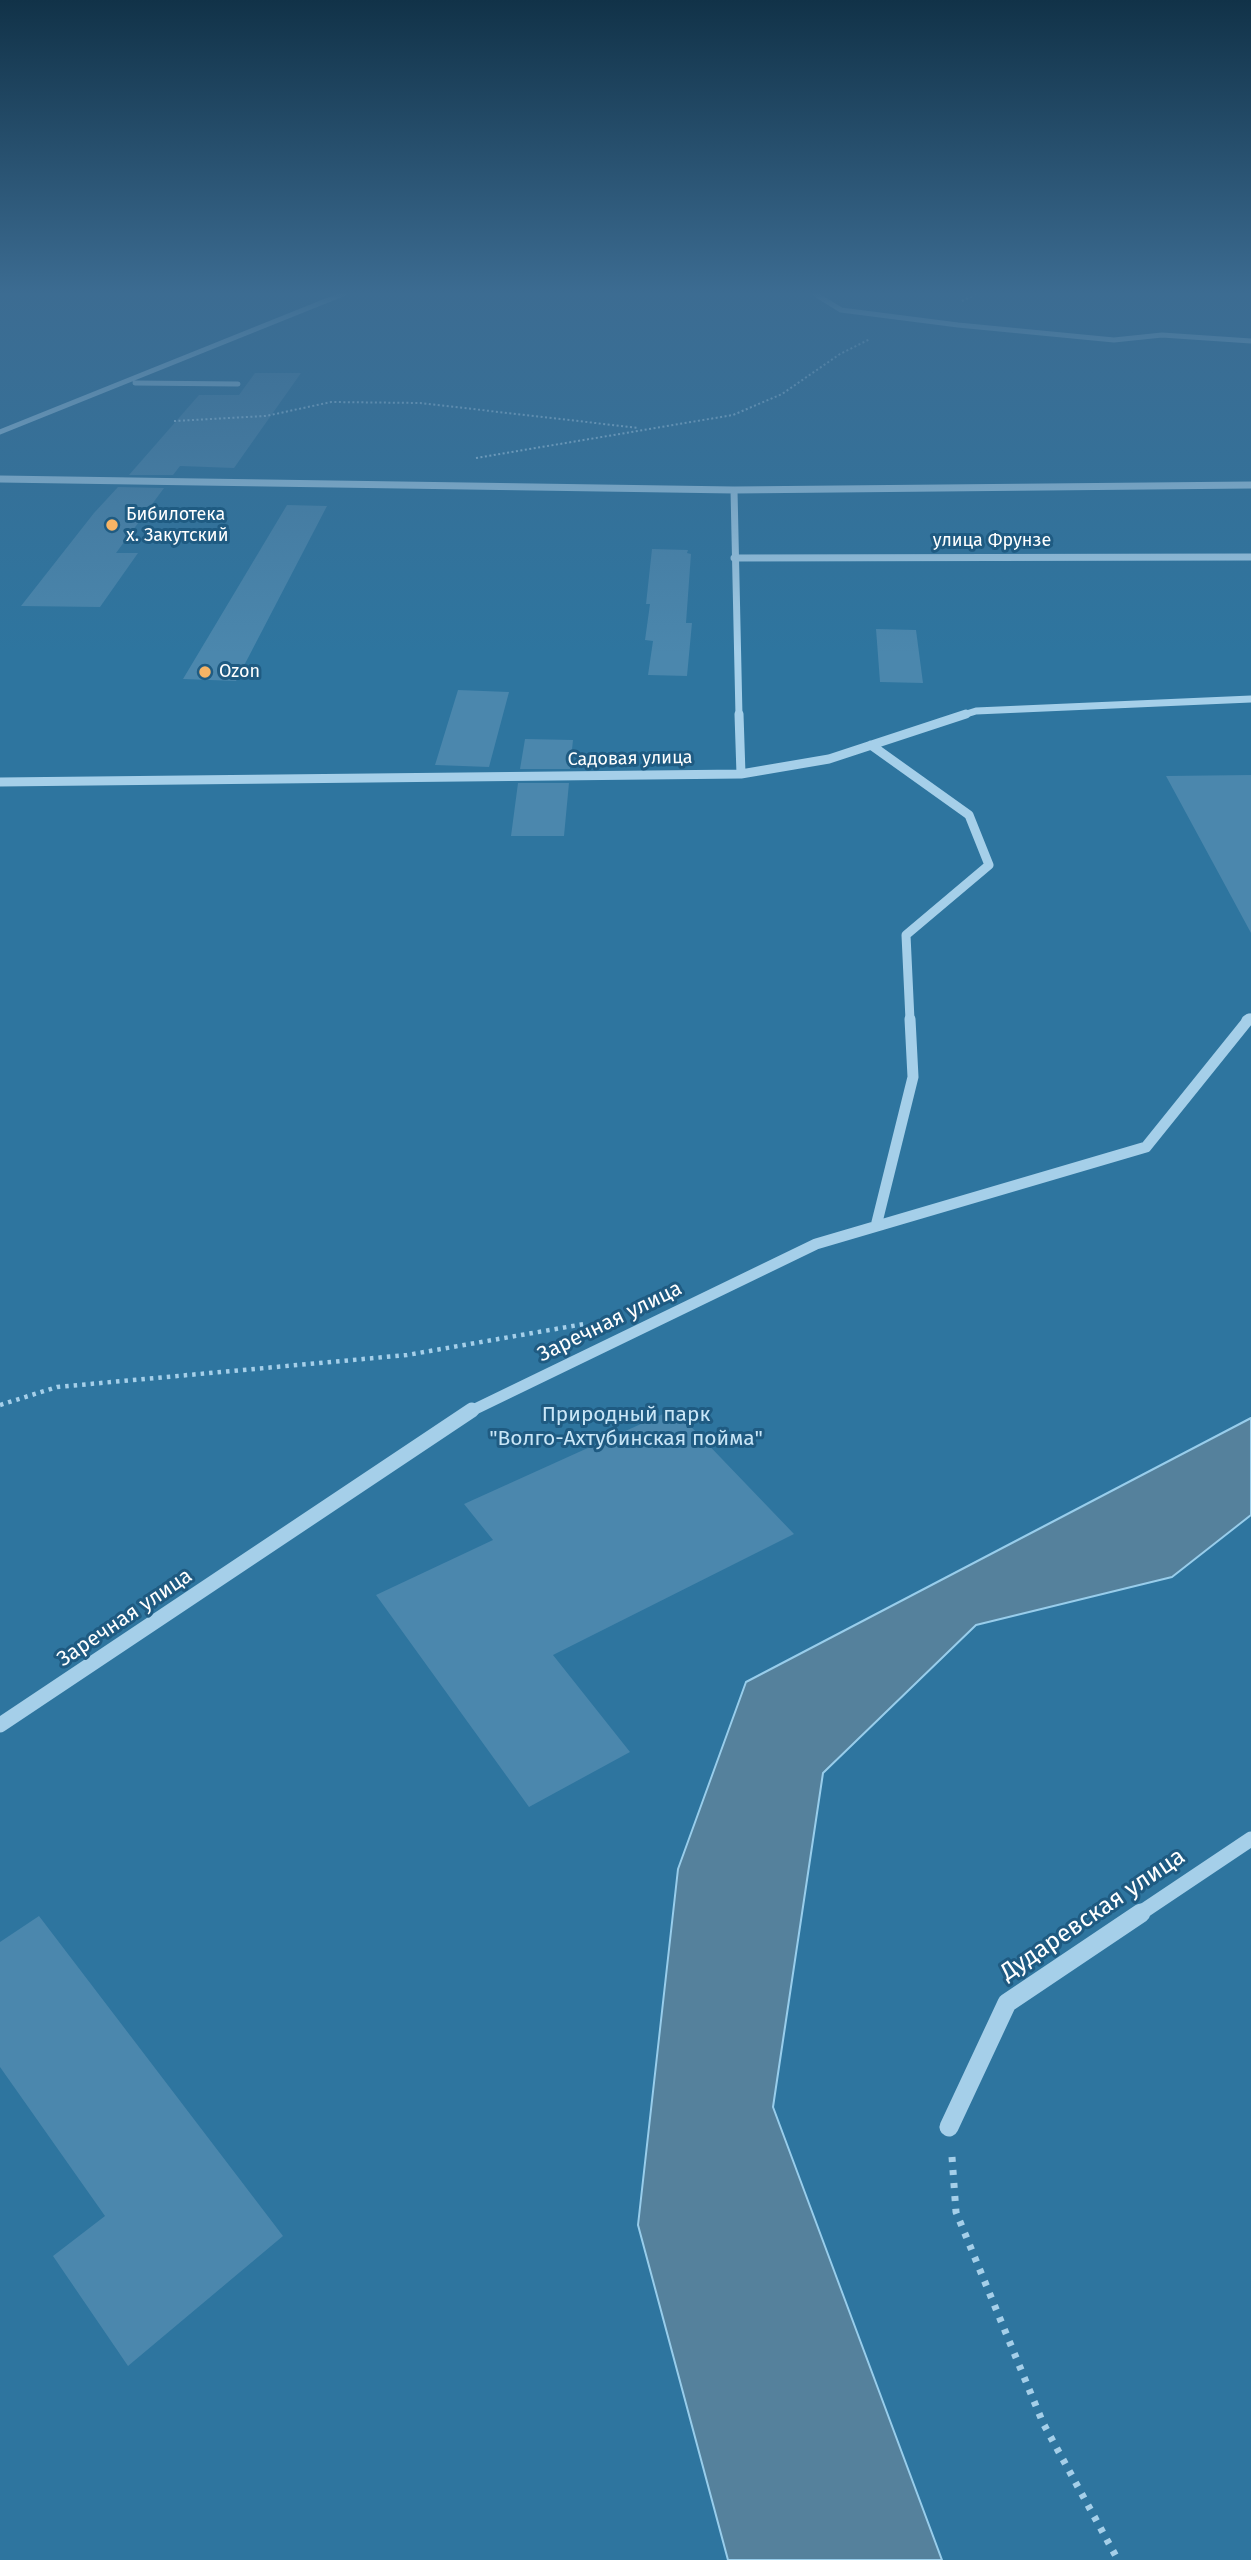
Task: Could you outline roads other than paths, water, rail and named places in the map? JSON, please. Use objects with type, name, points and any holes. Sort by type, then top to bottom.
[{"type":"street","points":[[0,432],[47,413]]},
{"type":"street","points":[[0,479],[734,490],[1251,485]]},
{"type":"street","points":[[734,490],[741,774]]},
{"type":"street","name":"улица Фрунзе","points":[[734,558],[1251,557]]},
{"type":"street","name":"Садовая улица","points":[[0,782],[741,774],[829,759],[976,711],[1251,699]]},
{"type":"street","points":[[871,745],[969,815],[989,865],[906,935],[913,1077],[876,1226]]},
{"type":"street","name":"Заречная улица","points":[[0,1725],[466,1412],[816,1244],[1146,1147],[1246,1020],[1251,1018]]},
{"type":"street","name":"Дударевская улица","points":[[949,2127],[1007,2003],[1251,1839]]},
{"type":"place","name":"Бибилотека х. Закутский","points":[[112,525]]},
{"type":"place","name":"Ozon","points":[[205,672]]},
{"type":"park label","name":"Природный парк \"Волго-Ахтубинская пойма\"","points":[[626,1427]]}]
